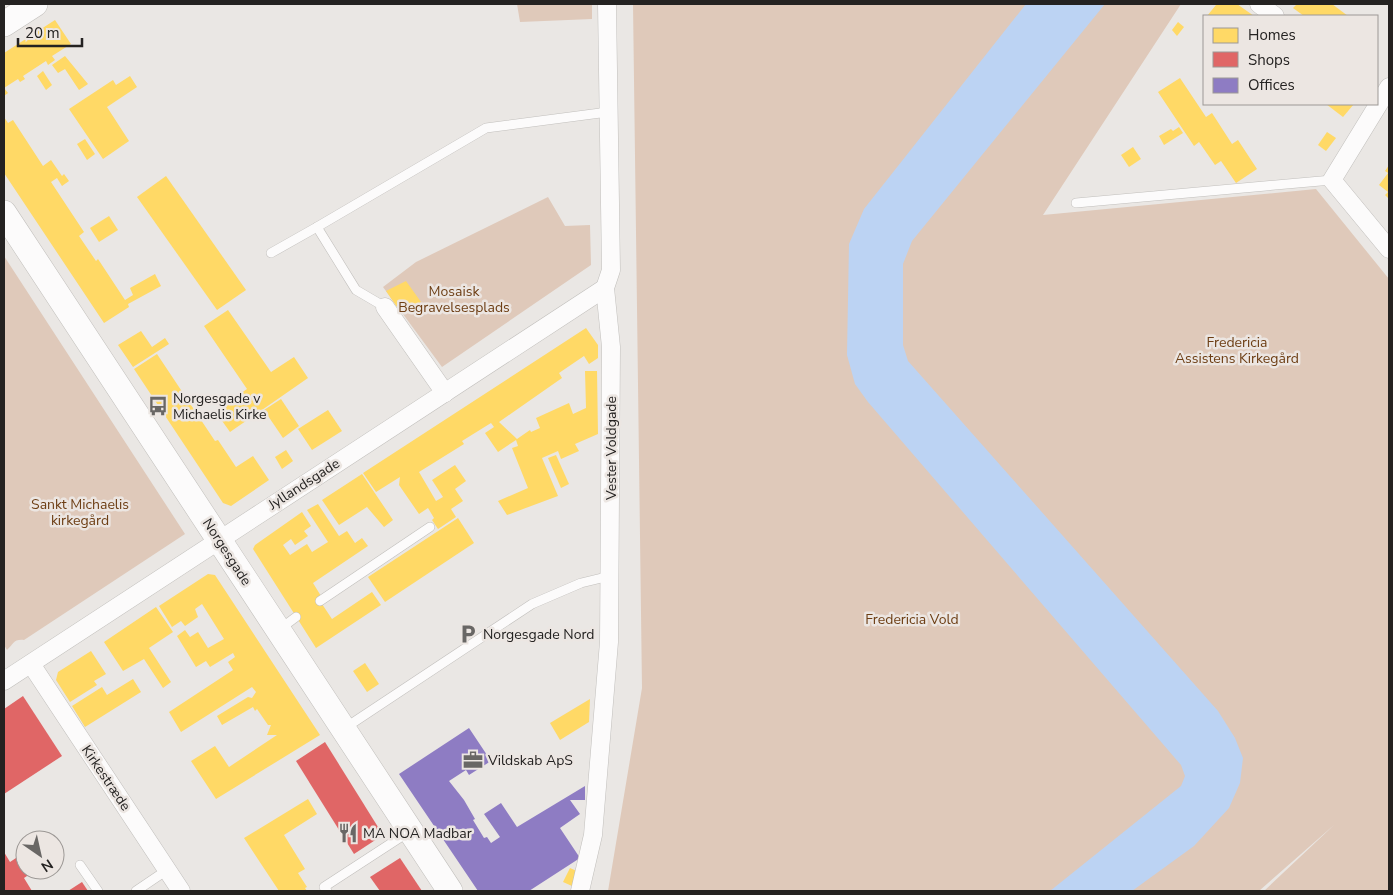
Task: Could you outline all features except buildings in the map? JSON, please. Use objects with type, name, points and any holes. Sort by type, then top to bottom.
[{"type":"street","points":[[4,24],[35,4]]},
{"type":"street","name":"Vester Voldgade","points":[[580,891],[593,835],[609,642],[611,347],[605,288],[610,270],[607,4]]},
{"type":"street","points":[[1259,4],[1274,15]]},
{"type":"street","points":[[1377,105],[1332,180],[1389,249]]},
{"type":"street","name":"Norgesgade","points":[[4,213],[219,540],[287,624],[343,730],[450,891]]},
{"type":"street","name":"Jyllandsgade","points":[[4,681],[605,288]]},
{"type":"street","points":[[385,307],[445,393]]},
{"type":"street","name":"Kirkestræde","points":[[31,664],[181,891]]},
{"type":"lane","points":[[271,253],[486,128],[608,112]]},
{"type":"lane","points":[[1076,204],[1332,180]]},
{"type":"lane","points":[[317,227],[356,290],[385,307]]},
{"type":"lane","points":[[320,601],[430,527]]},
{"type":"lane","points":[[343,730],[532,604],[580,583],[610,576]]},
{"type":"lane","points":[[327,891],[324,887],[410,831]]},
{"type":"lane","points":[[80,865],[98,891]]},
{"type":"lane","points":[[136,891],[167,870]]},
{"type":"green space","points":[[517,4],[592,4],[592,19],[520,22]]},
{"type":"green space","name":"Fredericia Vold","points":[[633,4],[1181,4],[1043,215],[1316,189],[1389,279],[1389,891],[1264,891],[1334,825],[1259,891],[608,891],[642,688]]},
{"type":"green space","name":"Mosaisk Begravelsesplads","points":[[548,197],[565,226],[590,225],[591,265],[442,367],[383,287],[416,262]]},
{"type":"green space","name":"Sankt Michaelis kirkegård","points":[[4,256],[185,534],[24,640],[16,641],[7,650],[4,645]]},
{"type":"water","points":[[1026,4],[1105,4],[912,241],[903,264],[903,345],[908,361],[1218,711],[1235,738],[1243,758],[1240,783],[1229,808],[1194,846],[1132,891],[1050,891],[1181,786],[1185,776],[1181,765],[868,402],[855,384],[847,355],[849,244],[864,209]]},
{"type":"place","name":"Norgesgade v Michaelis Kirke","points":[[158,406]]},
{"type":"place","name":"Norgesgade Nord","points":[[468,634]]},
{"type":"place","name":"Vildskab ApS","points":[[473,760]]},
{"type":"place","name":"MA NOA Madbar","points":[[348,833]]},
{"type":"park label","name":"Fredericia Assistens Kirkegård","points":[[1237,350]]}]
